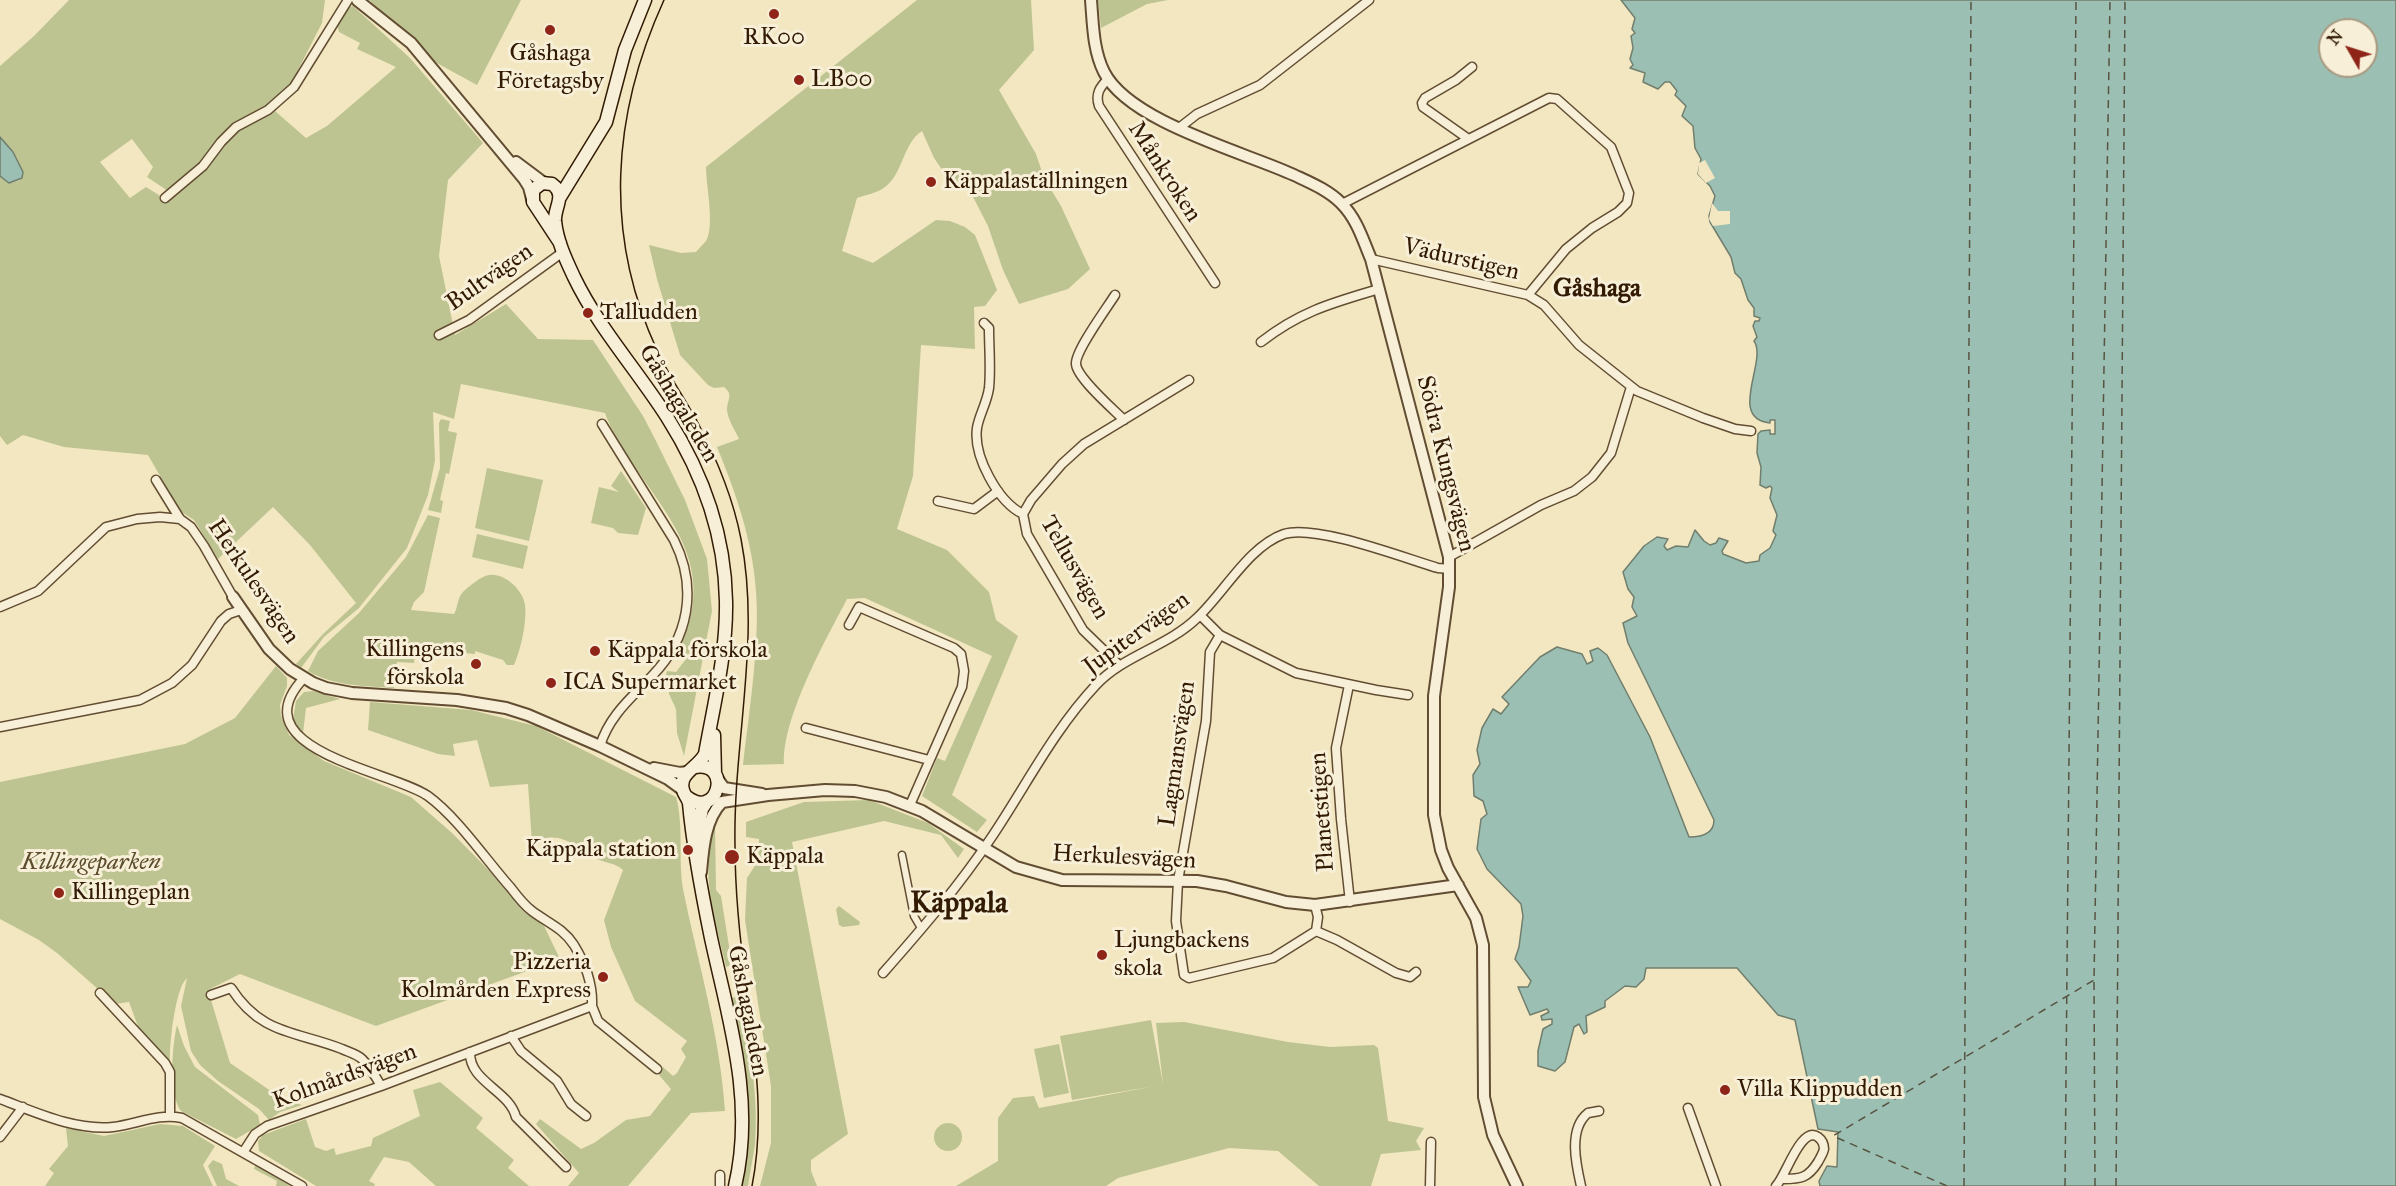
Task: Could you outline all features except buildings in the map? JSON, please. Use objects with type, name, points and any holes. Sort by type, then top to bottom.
[{"type":"main road","points":[[586,156],[565,175],[535,188],[536,204],[549,210],[559,200],[586,156],[606,122],[625,50],[645,0]]},
{"type":"main road","points":[[547,183],[558,189],[559,200]]},
{"type":"main road","name":"Gåshagaleden","points":[[559,200],[555,221],[561,248]]},
{"type":"main road","name":"Gåshagaleden","points":[[536,204],[588,302],[667,417],[695,467],[709,502],[720,550],[726,602],[725,633],[705,754],[700,764],[691,770],[683,781],[730,1017],[741,1087],[743,1138],[735,1186]]},
{"type":"main road","name":"Gåshagaleden","points":[[696,846],[702,809],[713,801],[717,791],[713,707]]},
{"type":"main road","points":[[691,770],[705,767],[716,776]]},
{"type":"main road","points":[[685,794],[696,802],[713,801]]},
{"type":"street","points":[[165,198],[203,166],[236,127],[268,110],[294,87],[348,0]]},
{"type":"street","name":"Gåshagaleden","points":[[357,0],[411,43],[527,183],[536,204]]},
{"type":"street","name":"Södra Kungsvägen","points":[[1091,0],[1096,52],[1108,79],[1140,107],[1179,128],[1312,183],[1330,194],[1342,204],[1358,227],[1371,260],[1449,563],[1434,696],[1434,815],[1441,850],[1476,918],[1483,945],[1484,1096],[1493,1135],[1516,1186]]},
{"type":"street","points":[[1179,128],[1197,114],[1260,85],[1369,0]]},
{"type":"street","points":[[1467,138],[1423,107],[1422,103],[1425,98],[1456,80],[1472,67]]},
{"type":"street","name":"Månkroken","points":[[1108,79],[1098,91],[1099,106],[1215,283]]},
{"type":"street","points":[[1342,204],[1467,138],[1549,98],[1557,99],[1611,147],[1629,193],[1627,203],[1566,249],[1528,295]]},
{"type":"street","points":[[488,135],[518,164],[547,183]]},
{"type":"street","name":"Bultvägen","points":[[439,335],[469,320],[561,248]]},
{"type":"street","name":"Vädurstigen","points":[[1371,260],[1528,295],[1544,305],[1579,345],[1631,387],[1677,408],[1735,429],[1751,431]]},
{"type":"street","points":[[1261,342],[1284,324],[1299,316],[1379,289]]},
{"type":"street","points":[[1115,295],[1078,353],[1076,364],[1081,376],[1124,420]]},
{"type":"street","name":"Tellusvägen","points":[[984,323],[989,328],[989,385],[987,402],[977,426],[978,455],[998,491],[1013,509],[1023,514],[1027,534],[1083,630],[1119,665]]},
{"type":"street","points":[[1023,514],[1031,500],[1062,464],[1084,444],[1189,380]]},
{"type":"street","points":[[1449,563],[1511,521],[1574,491],[1592,477],[1611,453],[1631,387]]},
{"type":"street","points":[[600,746],[612,719],[657,671],[675,646],[686,618],[688,597],[687,576],[678,548],[603,424]]},
{"type":"street","name":"Herkulesvägen","points":[[156,480],[180,519],[191,527],[204,546],[241,610],[268,649],[304,678],[338,691],[457,700],[506,708],[528,715],[642,766],[677,784],[685,794]]},
{"type":"street","points":[[938,501],[974,509],[998,491]]},
{"type":"street","points":[[0,607],[38,591],[106,527],[121,522],[160,517],[180,519]]},
{"type":"street","name":"Jupitervägen","points":[[884,973],[984,848],[1044,751],[1071,713],[1098,683],[1119,665],[1173,637],[1200,615],[1251,557],[1266,544],[1285,533],[1308,533],[1332,537],[1438,568],[1449,563]]},
{"type":"street","points":[[849,625],[859,607],[954,648],[961,654],[964,671],[962,687],[910,805]]},
{"type":"street","points":[[0,727],[140,700],[172,683],[192,665],[221,621],[229,614],[241,610]]},
{"type":"street","points":[[1200,615],[1220,635],[1296,672],[1349,685],[1408,694]]},
{"type":"street","name":"Lagmansvägen","points":[[1220,635],[1210,652],[1206,721],[1178,881],[1175,908],[1182,969],[1186,977],[1273,958],[1316,932]]},
{"type":"street","points":[[304,678],[294,687],[288,699],[287,718],[294,731],[309,743],[339,760],[420,792],[443,809],[526,905],[559,927],[570,939],[590,981],[592,1006],[598,1022],[657,1070]]},
{"type":"street","name":"Planetstigen","points":[[1349,685],[1336,748],[1350,902]]},
{"type":"street","points":[[806,728],[929,760]]},
{"type":"street","name":"Herkulesvägen","points":[[642,766],[680,773],[691,770]]},
{"type":"street","name":"Herkulesvägen","points":[[716,776],[724,788],[768,795]]},
{"type":"street","name":"Herkulesvägen","points":[[713,801],[768,795],[845,791],[874,794],[910,805],[1016,867],[1047,878],[1211,883],[1286,902],[1315,905],[1350,902],[1458,885]]},
{"type":"street","points":[[702,884],[702,864],[707,832],[714,812],[713,801]]},
{"type":"street","points":[[902,855],[914,916],[921,928]]},
{"type":"street","points":[[1315,905],[1318,917],[1316,932],[1337,939],[1396,973],[1410,977],[1416,972]]},
{"type":"street","points":[[211,995],[231,988],[255,1014],[281,1031],[358,1056],[373,1072],[381,1086]]},
{"type":"street","points":[[100,993],[165,1063],[170,1072],[170,1116]]},
{"type":"street","name":"Kolmårdsvägen","points":[[244,1151],[255,1134],[267,1126],[381,1086],[592,1006]]},
{"type":"street","points":[[511,1036],[521,1051],[557,1081],[571,1104],[586,1116]]},
{"type":"street","points":[[470,1052],[474,1069],[513,1106],[516,1117],[566,1167]]},
{"type":"street","points":[[0,1099],[76,1125],[96,1128],[114,1127],[170,1116],[182,1118],[244,1151],[302,1186]]},
{"type":"street","points":[[0,1137],[23,1107]]},
{"type":"street","points":[[1688,1108],[1716,1186]]},
{"type":"street","points":[[1581,1186],[1575,1147],[1577,1126],[1588,1113],[1599,1111]]},
{"type":"street","points":[[1776,1186],[1783,1179],[1802,1140],[1808,1135],[1815,1135],[1820,1139],[1824,1152],[1812,1172],[1806,1178],[1783,1179]]},
{"type":"street","points":[[1430,1186],[1431,1143]]},
{"type":"street","points":[[720,1175],[720,1186]]},
{"type":"green space","points":[[69,0],[325,0],[322,23],[297,72],[296,89],[275,111],[306,138],[327,126],[396,67],[357,49],[360,43],[339,32],[337,25],[348,8],[353,6],[410,58],[483,143],[448,180],[439,256],[455,335],[506,304],[538,339],[593,340],[643,416],[685,500],[707,559],[712,611],[684,756],[677,733],[676,709],[669,694],[666,674],[667,671],[676,672],[686,659],[680,648],[690,620],[694,594],[692,571],[675,527],[631,461],[605,413],[461,384],[454,419],[433,412],[435,460],[428,495],[407,548],[359,608],[324,637],[301,668],[296,664],[356,603],[310,545],[273,507],[218,559],[194,520],[180,511],[148,455],[64,447],[23,435],[7,445],[0,436],[0,176],[11,183],[20,180],[23,173],[13,152],[0,137],[0,66],[34,36]],"holes":[[[132,139],[153,167],[147,177],[168,191],[162,197],[146,187],[130,198],[100,162]]]},
{"type":"green space","points":[[369,0],[521,0],[477,85],[435,62]]},
{"type":"green space","points":[[917,0],[1031,0],[1034,50],[999,90],[1036,154],[1044,178],[1061,206],[1090,269],[1068,289],[1019,304],[1003,270],[988,226],[969,189],[945,174],[934,158],[922,131],[911,143],[891,181],[879,191],[857,198],[842,251],[873,263],[936,220],[950,221],[965,227],[975,235],[997,290],[985,306],[974,307],[975,349],[921,345],[913,476],[897,529],[947,550],[989,592],[996,620],[1018,636],[952,795],[987,820],[977,832],[922,796],[937,758],[945,761],[992,656],[865,598],[847,599],[806,680],[790,725],[785,745],[784,764],[743,765],[755,656],[756,592],[747,536],[731,482],[717,447],[739,439],[727,410],[729,393],[727,390],[724,387],[714,388],[708,385],[680,355],[649,245],[681,253],[696,252],[706,241],[710,226],[706,167]]},
{"type":"green space","points":[[1098,0],[1168,0],[1147,4],[1101,28]]},
{"type":"green space","points":[[441,419],[450,421],[448,431],[457,433],[449,474],[446,473],[440,500],[443,501],[441,513],[428,510],[440,468],[439,423]]},
{"type":"green space","points":[[487,468],[543,480],[529,541],[475,528]]},
{"type":"green space","points":[[621,471],[646,508],[638,535],[618,533],[613,528],[591,523],[599,487],[619,492],[611,486]]},
{"type":"green space","points":[[428,515],[440,518],[424,592],[414,602],[411,610],[454,614],[459,598],[471,585],[489,575],[507,580],[517,588],[525,605],[523,635],[514,665],[507,665],[503,660],[475,651],[475,654],[433,650],[432,655],[415,652],[414,663],[397,662],[394,688],[361,686],[328,680],[308,671],[318,651],[359,613],[406,557]]},
{"type":"green space","points":[[477,534],[528,546],[523,569],[472,557]]},
{"type":"green space","name":"Killingeparken","points":[[276,666],[287,678],[287,686],[280,705],[281,716],[289,735],[324,761],[411,797],[452,833],[544,926],[560,959],[376,1026],[240,974],[208,990],[230,1063],[281,1098],[302,1105],[280,1112],[269,1120],[259,1109],[218,1081],[200,1065],[191,1051],[181,1006],[187,978],[176,1005],[170,1063],[139,1029],[129,1002],[115,1004],[57,953],[39,940],[0,919],[0,782],[185,744],[235,718]]},
{"type":"green space","points":[[313,691],[340,699],[306,708],[303,733],[293,720],[296,701],[304,692]]},
{"type":"green space","points":[[370,702],[471,710],[536,726],[676,797],[680,819],[683,889],[713,1027],[725,1111],[691,1113],[628,1186],[568,1186],[579,1173],[536,1124],[540,1119],[581,1149],[594,1143],[626,1120],[650,1116],[671,1089],[659,1075],[660,1069],[663,1067],[673,1076],[686,1057],[681,1049],[687,1041],[635,1001],[611,947],[604,920],[623,870],[614,864],[589,855],[567,841],[552,838],[532,843],[528,784],[490,787],[477,740],[453,744],[455,756],[438,754],[368,730]]},
{"type":"green space","points":[[869,800],[928,823],[964,849],[958,858],[941,835],[884,821],[792,842],[848,1134],[811,1160],[811,1171],[817,1186],[760,1186],[771,1143],[771,1086],[745,920],[747,878],[758,861],[759,839],[746,837],[746,822],[804,802]]},
{"type":"green space","points":[[715,823],[716,890],[721,896],[732,965],[726,967],[710,895],[708,859]]},
{"type":"green space","points":[[839,906],[860,922],[859,925],[843,927],[839,925],[836,909]]},
{"type":"green space","points":[[739,996],[750,1051],[756,1107],[755,1144],[748,1186],[742,1186],[747,1114],[745,1069],[732,998]]},
{"type":"green space","points":[[1151,1020],[1163,1084],[1156,1023],[1184,1022],[1288,1042],[1330,1047],[1374,1045],[1378,1048],[1388,1121],[1424,1128],[1416,1141],[1421,1150],[1381,1154],[1371,1186],[1319,1186],[1278,1151],[1229,1148],[1118,1178],[1106,1186],[956,1186],[998,1161],[998,1118],[1013,1098],[1034,1096],[1039,1108],[1155,1086],[1072,1100],[1060,1036]]},
{"type":"green space","points":[[177,1025],[184,1046],[195,1067],[258,1115],[260,1125],[236,1139],[181,1111],[174,1093],[173,1082]]},
{"type":"green space","points":[[1059,1044],[1069,1093],[1044,1098],[1034,1049]]},
{"type":"green space","points":[[440,1082],[483,1118],[476,1128],[514,1160],[508,1168],[529,1186],[436,1186],[409,1162],[384,1157],[369,1181],[375,1184],[374,1186],[316,1186],[259,1151],[258,1141],[263,1135],[306,1119],[315,1147],[326,1151],[334,1148],[336,1155],[371,1146],[373,1138],[420,1116],[413,1090]]},
{"type":"green space","points":[[948,1123],[958,1127],[962,1137],[958,1147],[948,1151],[938,1147],[934,1137],[938,1127]]},
{"type":"green space","points":[[160,1124],[183,1126],[215,1146],[203,1165],[213,1186],[45,1186],[54,1173],[49,1169],[68,1146],[66,1128],[104,1136]]},
{"type":"green space","points":[[213,1160],[222,1164],[226,1179],[239,1186],[217,1186],[208,1166]]},
{"type":"green space","points":[[255,1166],[259,1166],[290,1186],[276,1186],[277,1181],[254,1169]]},
{"type":"water","points":[[1621,0],[2396,0],[2396,1186],[1820,1186],[1819,1181],[1827,1166],[1837,1167],[1838,1132],[1818,1129],[1795,1020],[1778,1015],[1737,968],[1646,968],[1644,979],[1636,987],[1625,986],[1605,1001],[1605,1007],[1586,1016],[1587,1032],[1584,1034],[1579,1024],[1574,1027],[1565,1062],[1555,1071],[1538,1066],[1538,1051],[1543,1029],[1552,1024],[1552,1019],[1542,1020],[1541,1016],[1549,1012],[1547,1009],[1530,1015],[1518,987],[1528,987],[1531,981],[1515,959],[1523,916],[1521,904],[1487,869],[1477,849],[1481,819],[1487,814],[1483,801],[1474,796],[1473,775],[1480,764],[1477,750],[1482,728],[1493,709],[1501,714],[1509,704],[1502,697],[1540,657],[1557,647],[1582,654],[1587,664],[1593,661],[1590,651],[1598,648],[1607,655],[1650,737],[1689,837],[1706,834],[1712,829],[1714,820],[1628,643],[1623,623],[1637,616],[1632,607],[1634,597],[1628,589],[1623,572],[1644,546],[1657,537],[1668,539],[1664,546],[1667,550],[1676,546],[1688,547],[1695,530],[1710,545],[1716,543],[1719,538],[1728,541],[1722,551],[1723,554],[1746,563],[1759,561],[1760,555],[1770,548],[1776,535],[1773,531],[1777,515],[1770,498],[1772,488],[1760,485],[1761,467],[1757,453],[1758,434],[1761,431],[1770,430],[1770,434],[1775,434],[1775,420],[1770,420],[1770,423],[1758,419],[1751,411],[1750,400],[1757,350],[1754,341],[1757,337],[1753,326],[1760,318],[1754,316],[1754,308],[1748,300],[1741,279],[1735,273],[1731,257],[1710,222],[1709,216],[1715,196],[1710,186],[1698,174],[1701,159],[1695,148],[1693,126],[1682,116],[1686,106],[1675,95],[1677,91],[1670,82],[1665,82],[1658,89],[1643,82],[1645,73],[1630,68],[1633,65],[1630,59],[1633,48],[1631,36],[1635,33],[1632,29],[1635,18]]},
{"type":"water","points":[[0,137],[13,152],[23,172],[22,178],[9,183],[0,176]]},
{"type":"pier","points":[[1705,160],[1715,178],[1706,183],[1698,174],[1699,163]]},
{"type":"pier","points":[[1712,203],[1718,211],[1730,211],[1730,224],[1713,226],[1709,219]]},
{"type":"ferry route","points":[[1964,1186],[1971,0]]},
{"type":"ferry route","points":[[2065,1186],[2076,0]]},
{"type":"ferry route","points":[[2095,1186],[2094,980],[2110,0]]},
{"type":"ferry route","points":[[2116,1186],[2125,0]]},
{"type":"ferry route","points":[[1947,1186],[1833,1136],[2094,980]]},
{"type":"tram line","points":[[664,0],[633,86],[625,130],[621,174],[622,218],[628,262],[640,306],[661,359],[710,448],[723,478],[741,539],[748,615],[735,845],[738,918],[757,1088],[758,1137],[752,1186]]},
{"type":"place","name":"RK00","points":[[774,14]]},
{"type":"place","name":"Gåshaga Företagsby","points":[[550,30]]},
{"type":"place","name":"LB00","points":[[799,80]]},
{"type":"place","name":"Käppalaställningen","points":[[931,182]]},
{"type":"place","name":"Talludden","points":[[588,313]]},
{"type":"place","name":"Käppala förskola","points":[[595,651]]},
{"type":"place","name":"Killingens förskola","points":[[476,664]]},
{"type":"place","name":"ICA Supermarket","points":[[551,683]]},
{"type":"place","name":"Käppala station","points":[[688,850]]},
{"type":"place","name":"Käppala","points":[[732,857]]},
{"type":"place","name":"Killingeplan","points":[[59,893]]},
{"type":"place","name":"Ljungbackens skola","points":[[1102,955]]},
{"type":"place","name":"Pizzeria Kolmården Express","points":[[603,977]]},
{"type":"place","name":"Villa Klippudden","points":[[1725,1090]]},
{"type":"district","name":"Gåshaga","points":[[1597,290]]},
{"type":"district","name":"Käppala","points":[[959,905]]}]
